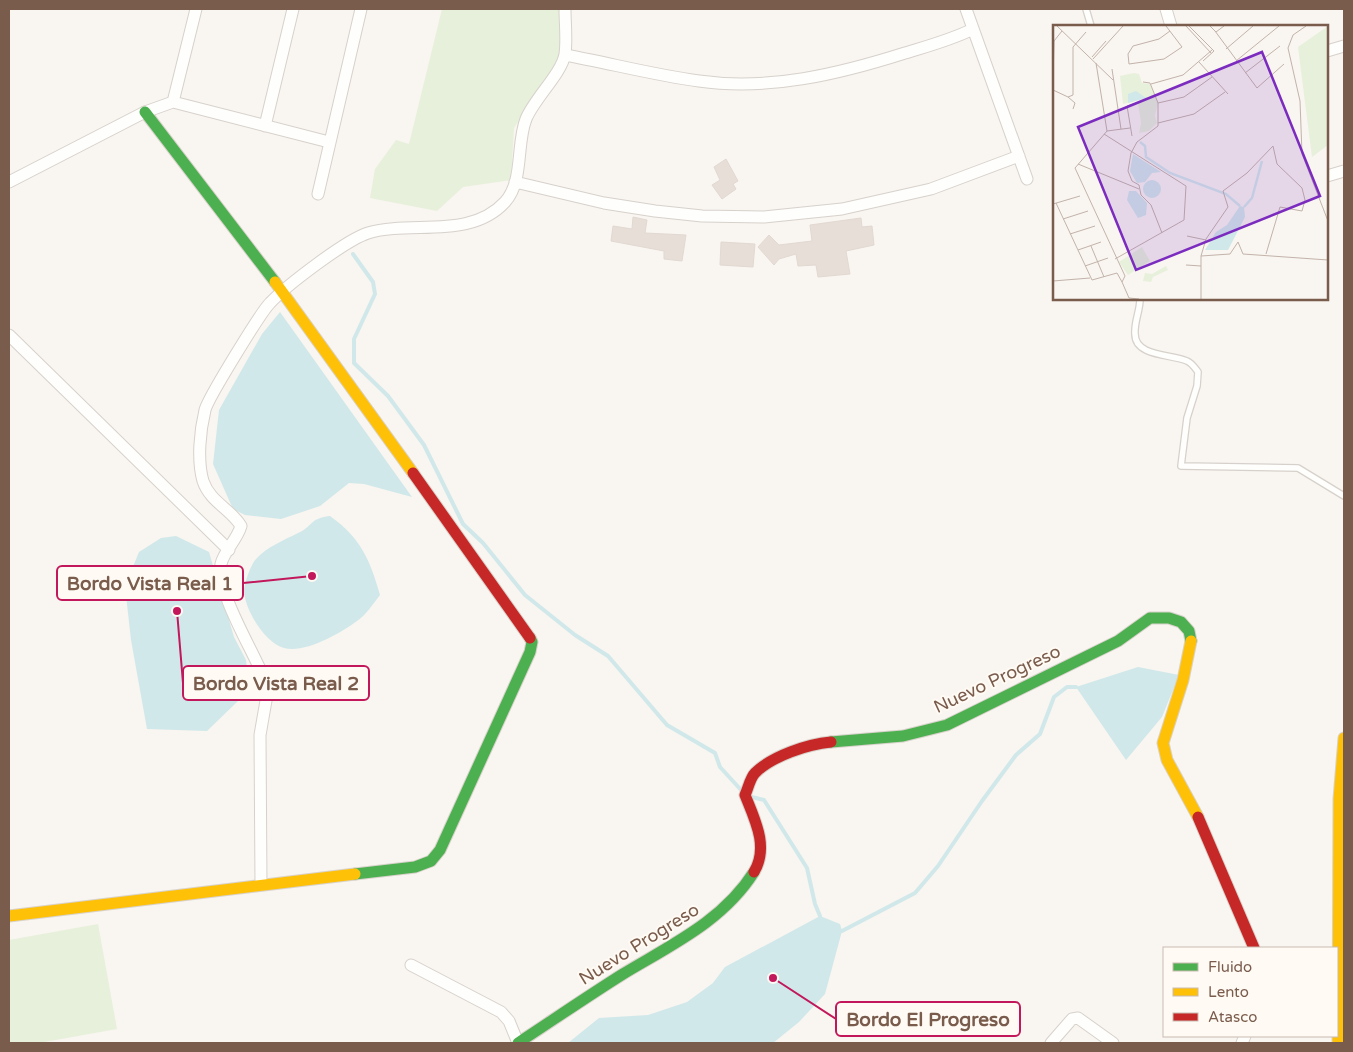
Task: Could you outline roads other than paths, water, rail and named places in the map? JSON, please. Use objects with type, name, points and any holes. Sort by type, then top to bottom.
[{"type":"street","points":[[173,102],[196,9]]},
{"type":"street","points":[[265,126],[293,9]]},
{"type":"street","points":[[318,194],[361,9]]},
{"type":"street","points":[[261,885],[260,735],[266,683],[224,591],[221,564],[238,536],[241,526],[235,516],[215,502],[203,481],[200,454],[206,408],[269,304],[339,248],[367,234],[390,229],[462,226],[490,214],[506,201],[515,182],[521,134],[526,117],[560,66],[565,54],[565,9]]},
{"type":"street","points":[[966,9],[1027,179]]},
{"type":"street","points":[[1166,9],[1171,25]]},
{"type":"street","points":[[565,54],[700,82],[743,84],[806,79],[860,67],[952,39],[973,29]]},
{"type":"street","points":[[1328,51],[1344,46]]},
{"type":"street","points":[[9,182],[145,112],[173,102],[329,142]]},
{"type":"street","points":[[9,916],[415,866],[431,861],[440,850],[530,652],[532,642],[527,632],[283,292],[145,112]]},
{"type":"street","points":[[515,182],[604,203],[654,211],[702,216],[764,217],[842,209],[931,189],[1019,156]]},
{"type":"street","points":[[1328,176],[1344,170]]},
{"type":"street","points":[[9,334],[229,550]]},
{"type":"street","name":"Nuevo Progreso","points":[[518,1043],[622,975],[707,924],[742,892],[760,862],[760,834],[745,795],[754,774],[776,759],[820,743],[903,736],[947,724],[1118,641],[1150,618],[1169,618],[1181,622],[1189,631],[1190,643],[1183,680],[1163,743],[1167,760],[1196,812],[1254,947]]},
{"type":"street","points":[[1338,1043],[1339,799],[1344,738]]},
{"type":"street","points":[[411,965],[502,1012],[509,1021],[518,1043]]},
{"type":"street","points":[[1051,1043],[1072,1019],[1078,1018],[1113,1043]]},
{"type":"lane","points":[[1086,9],[1091,25]]},
{"type":"lane","points":[[1140,300],[1134,335],[1138,345],[1146,351],[1190,362],[1198,372],[1197,386],[1187,418],[1181,466],[1298,468],[1344,496]]},
{"type":"water","points":[[280,312],[412,497],[364,484],[349,483],[320,506],[281,519],[245,515],[233,509],[213,464],[219,410],[262,334]]},
{"type":"water","points":[[330,516],[341,524],[357,541],[368,560],[380,595],[360,619],[332,636],[302,648],[284,648],[270,640],[263,633],[252,616],[244,591],[248,574],[254,562],[265,551],[303,530],[314,521]]},
{"type":"water","points":[[176,536],[209,552],[234,637],[246,660],[248,679],[238,701],[207,731],[147,729],[131,640],[125,586],[139,552],[161,538]]},
{"type":"water","points":[[1138,667],[1179,675],[1162,717],[1126,760],[1076,687]]},
{"type":"water","points":[[820,916],[840,924],[842,931],[825,994],[799,1022],[773,1043],[568,1043],[599,1018],[648,1015],[687,1002],[713,983],[725,967]]},
{"type":"waterway","points":[[353,254],[373,282],[375,294],[354,339],[354,363],[388,396],[424,445],[463,524],[483,543],[525,595],[575,635],[608,656],[667,725],[715,753],[720,767],[742,791]]},
{"type":"waterway","points":[[842,931],[915,893],[938,866],[1016,755],[1040,734],[1054,697],[1067,687],[1076,687]]},
{"type":"waterway","points":[[752,797],[764,800],[807,868],[815,904],[820,916]]},
{"type":"place","name":"Bordo Vista Real 1","points":[[312,576]]},
{"type":"place","name":"Bordo Vista Real 2","points":[[177,611]]},
{"type":"place","name":"Bordo El Progreso","points":[[773,978]]}]
